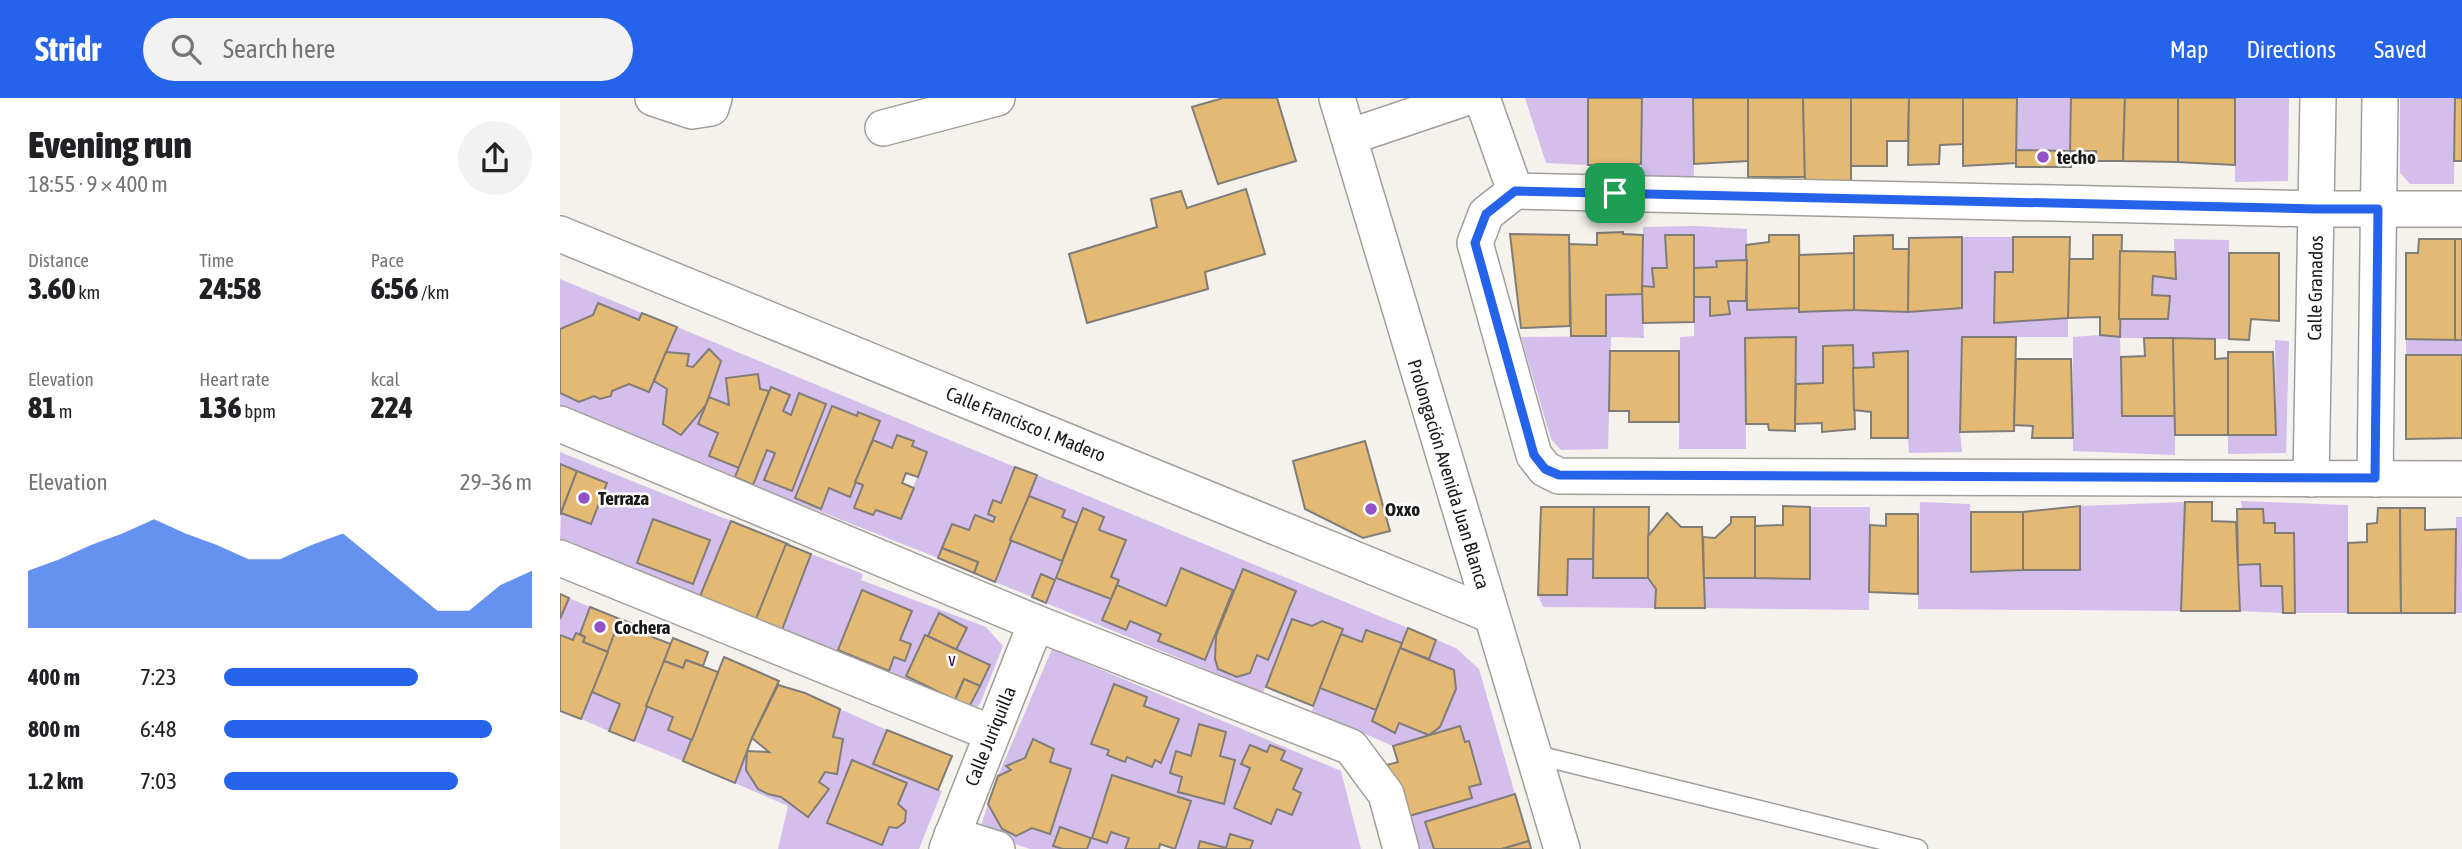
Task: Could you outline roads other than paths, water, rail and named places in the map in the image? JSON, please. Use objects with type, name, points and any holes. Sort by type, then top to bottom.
[{"type":"street","points":[[653,98],[692,111],[712,108],[714,98]]},
{"type":"street","points":[[883,128],[997,98]]},
{"type":"street","name":"Prolongación Avenida Juan Blanca","points":[[1337,98],[1562,849]]},
{"type":"street","points":[[1349,137],[1465,98]]},
{"type":"street","points":[[1482,98],[1515,191]]},
{"type":"street","name":"Calle Granados","points":[[2311,479],[2318,98]]},
{"type":"street","points":[[2375,478],[2380,98]]},
{"type":"street","points":[[2462,209],[2316,209],[1515,191],[1486,214],[1475,243],[1534,455],[1545,469],[1559,475],[2462,479]]},
{"type":"street","name":"Calle Francisco I. Madero","points":[[560,234],[1491,615]]},
{"type":"street","points":[[560,424],[1036,624],[1351,747],[1386,794],[1401,849]]},
{"type":"street","points":[[560,558],[991,733]]},
{"type":"street","name":"Calle Juriquilla","points":[[949,842],[1036,624]]},
{"type":"street","points":[[949,842],[998,849]]},
{"type":"lane","points":[[1533,754],[1918,849]]},
{"type":"place","name":"techo","points":[[2043,157]]},
{"type":"place","name":"Terraza","points":[[584,498]]},
{"type":"place","name":"Oxxo","points":[[1371,509]]},
{"type":"place","name":"Cochera","points":[[600,627]]},
{"type":"park label","name":"v","points":[[952,659]]}]
